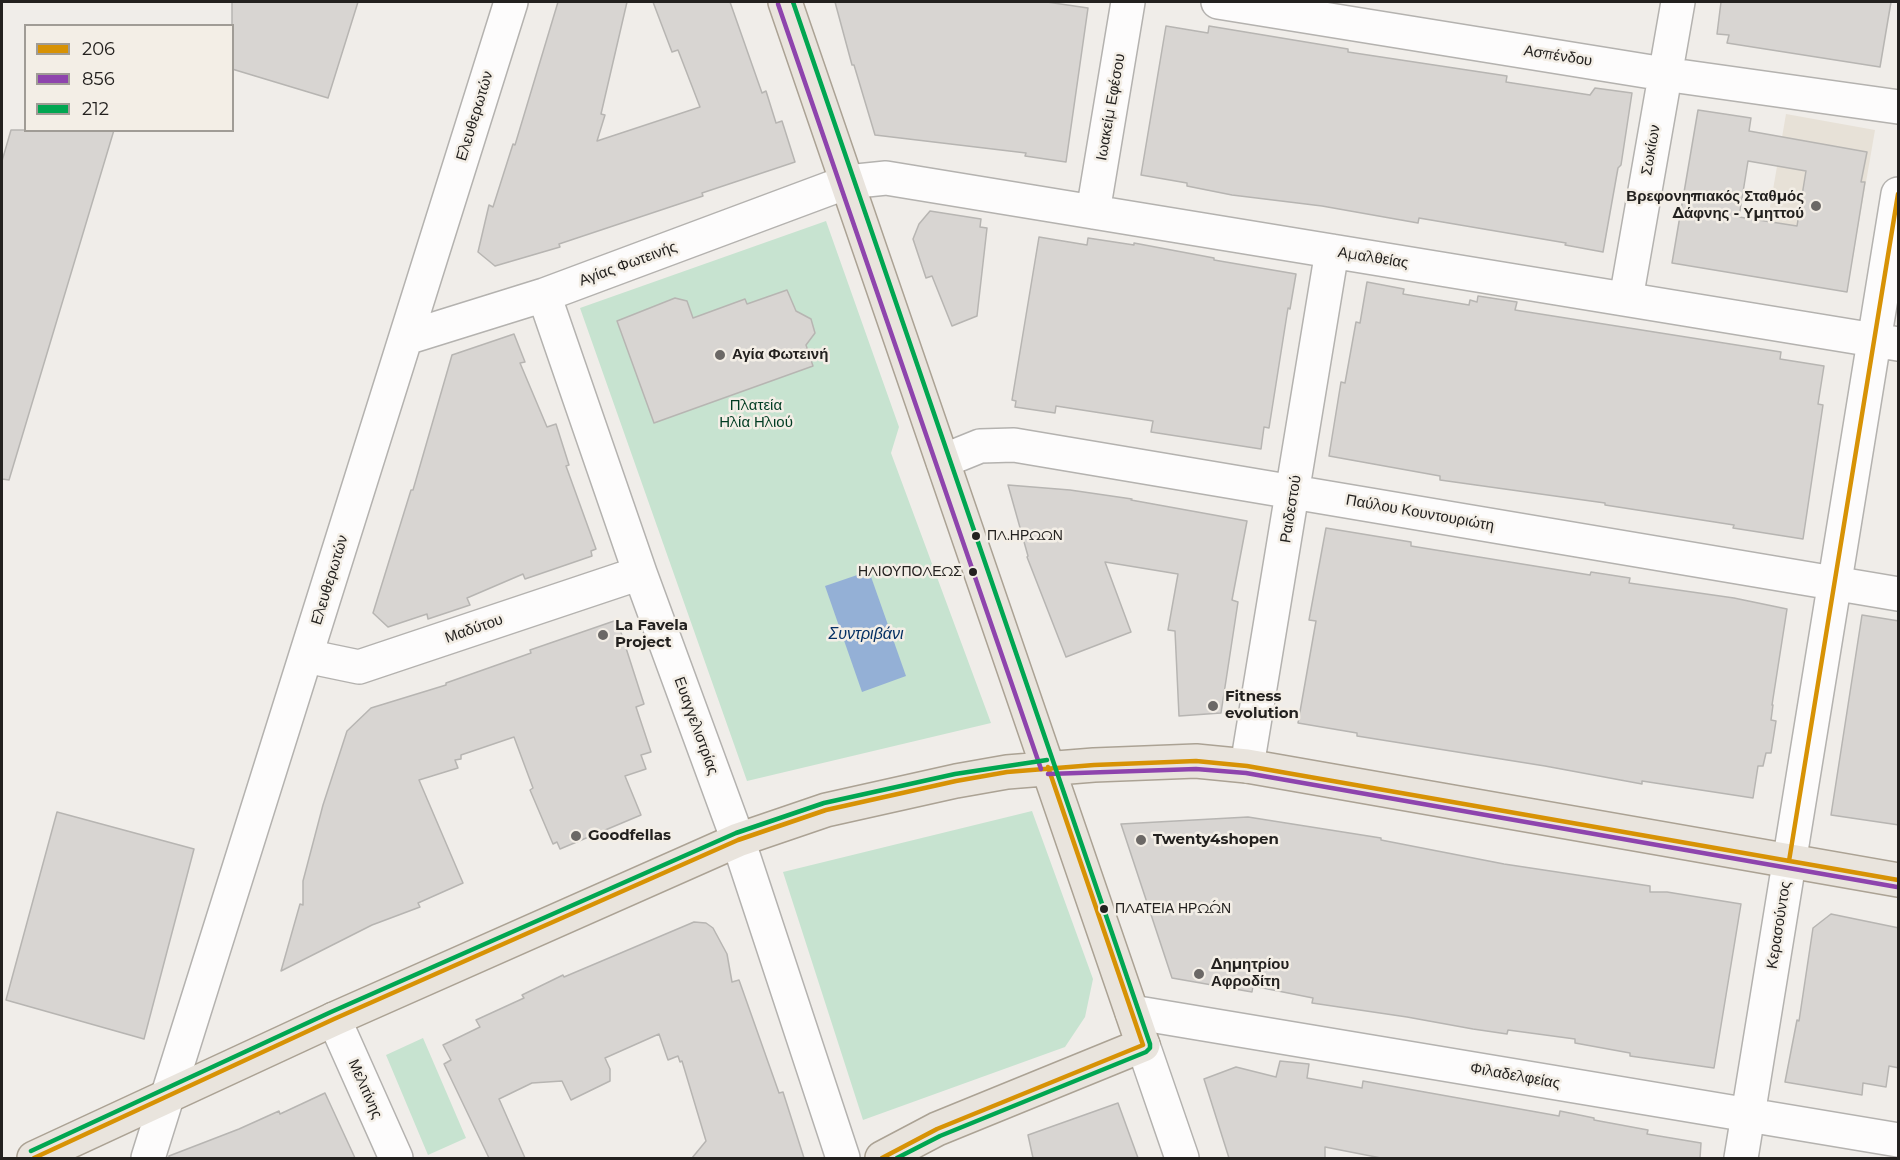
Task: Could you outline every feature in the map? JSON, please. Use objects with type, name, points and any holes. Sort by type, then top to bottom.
[{"type":"main road","points":[[786,2],[1143,1045],[937,1129],[882,1158]]},
{"type":"main road","points":[[34,1158],[334,1019],[738,840],[826,810],[1007,771],[1196,761],[1247,766],[1899,880]]},
{"type":"street","name":"Ελευθερωτών","points":[[148,1158],[511,2]]},
{"type":"street","name":"Ιωακείμ Εφέσου","points":[[1093,212],[1128,2]]},
{"type":"street","name":"Ασπένδου","points":[[1218,2],[1664,74],[1899,107]]},
{"type":"street","name":"Σωκίων","points":[[1626,299],[1678,2]]},
{"type":"street","name":"Αμαλθείας","points":[[848,182],[886,178],[1887,342]]},
{"type":"street","name":"Αγίας Φωτεινής","points":[[406,338],[544,295],[848,182]]},
{"type":"street","name":"Κερασούντος","points":[[1741,1158],[1835,583],[1887,342],[1899,194]]},
{"type":"street","name":"Ραιδεστού","points":[[1247,766],[1332,251]]},
{"type":"street","name":"Ευαγγελιστρίας","points":[[544,295],[640,573],[738,840],[843,1158]]},
{"type":"street","name":"Παύλου Κουντουριώτη","points":[[943,461],[980,446],[1014,445],[1899,594]]},
{"type":"street","name":"Μαδύτου","points":[[306,656],[359,667],[640,573]]},
{"type":"street","name":"Φιλαδελφείας","points":[[1132,1012],[1899,1140]]},
{"type":"street","name":"Μελιτίνης","points":[[334,1019],[396,1158]]},
{"type":"street","points":[[1143,1045],[1182,1158]]},
{"type":"shaded area","name":"Βρεφονηπιακός Σταθμός Δάφνης - Υμηττού","points":[[1786,114],[1875,130],[1847,292],[1758,277]]},
{"type":"green space","name":"Πλατεία Ηλία Ηλιού","points":[[826,221],[899,427],[891,453],[991,723],[747,781],[580,308]]},
{"type":"green space","points":[[1032,811],[1093,979],[1085,1017],[1065,1047],[863,1120],[783,872]]},
{"type":"green space","points":[[423,1038],[466,1138],[428,1155],[386,1055]]},
{"type":"water","name":"Συντριβάνι","points":[[869,571],[906,676],[862,692],[825,586]]},
{"type":"building","points":[[232,2],[358,2],[328,98],[234,70],[234,24],[232,24]]},
{"type":"building","points":[[558,2],[627,2],[601,114],[605,115],[597,141],[700,107],[678,50],[672,52],[653,2],[730,2],[762,93],[766,91],[776,123],[782,121],[795,162],[702,193],[703,196],[559,244],[560,247],[495,266],[478,252],[489,205],[493,207],[513,144],[515,145]]},
{"type":"building","points":[[835,2],[1047,2],[1088,8],[1066,162],[1025,156],[1026,153],[875,135],[854,65],[852,65]]},
{"type":"building","points":[[1721,2],[1891,2],[1880,67],[1727,43],[1729,35],[1717,34]]},
{"type":"building","points":[[1166,26],[1208,33],[1209,26],[1348,49],[1348,52],[1507,76],[1506,82],[1590,95],[1595,88],[1632,93],[1621,165],[1618,168],[1603,252],[1565,245],[1566,243],[1419,218],[1418,223],[1322,206],[1232,195],[1187,186],[1187,183],[1141,175]]},
{"type":"building","points":[[1698,110],[1751,118],[1749,131],[1867,152],[1861,182],[1865,182],[1847,292],[1672,263]],"holes":[[[1748,161],[1806,171],[1797,226],[1739,217]]]},
{"type":"building","points":[[11,130],[113,132],[9,480],[2,479],[2,161]]},
{"type":"building","points":[[930,211],[981,219],[980,227],[987,228],[977,316],[952,326],[932,276],[926,278],[913,239],[919,224]]},
{"type":"building","points":[[1039,237],[1087,245],[1088,238],[1134,245],[1134,243],[1296,274],[1290,309],[1288,308],[1269,428],[1264,427],[1261,449],[1151,432],[1153,421],[1056,406],[1055,413],[1015,407],[1016,401],[1012,400]]},
{"type":"building","points":[[1367,282],[1404,289],[1403,294],[1469,305],[1470,300],[1477,302],[1478,296],[1517,302],[1515,310],[1781,352],[1780,359],[1824,366],[1818,404],[1823,405],[1803,539],[1733,528],[1734,525],[1605,505],[1605,503],[1440,480],[1440,476],[1329,456],[1341,382],[1345,383],[1356,322],[1360,323]]},
{"type":"building","name":"Αγία Φωτεινή","points":[[787,290],[796,311],[811,319],[815,333],[806,345],[813,366],[654,423],[617,321],[675,298],[687,301],[693,318],[745,299],[747,304]]},
{"type":"building","points":[[514,334],[525,362],[520,363],[547,427],[556,424],[569,465],[566,466],[596,549],[591,551],[592,556],[525,579],[523,574],[467,598],[470,605],[428,619],[427,614],[388,627],[373,613],[411,490],[413,490],[452,355]]},
{"type":"building","points":[[1008,485],[1070,490],[1132,499],[1247,521],[1232,600],[1238,602],[1221,713],[1179,716],[1175,631],[1168,630],[1178,574],[1105,562],[1131,632],[1066,657],[1027,557]]},
{"type":"building","points":[[1326,528],[1411,542],[1411,546],[1590,575],[1591,572],[1630,578],[1629,583],[1734,598],[1787,609],[1772,705],[1771,720],[1776,721],[1771,753],[1766,753],[1763,766],[1758,766],[1753,798],[1642,781],[1642,784],[1357,736],[1357,733],[1298,723],[1316,621],[1309,620]]},
{"type":"building","points":[[1862,615],[1899,621],[1899,825],[1831,815]]},
{"type":"building","points":[[617,620],[644,704],[636,707],[651,752],[641,755],[646,769],[625,776],[641,815],[560,849],[557,842],[553,844],[530,790],[533,788],[514,737],[461,755],[461,759],[455,760],[458,768],[419,780],[463,883],[418,903],[420,907],[372,925],[281,971],[300,904],[303,905],[303,881],[323,805],[347,731],[371,708],[446,685],[446,683],[531,653],[530,650]]},
{"type":"building","points":[[57,812],[194,849],[144,1039],[6,1000]]},
{"type":"building","points":[[1248,817],[1381,838],[1381,840],[1504,864],[1650,886],[1650,892],[1667,892],[1741,904],[1714,1068],[1630,1056],[1630,1053],[1575,1043],[1575,1039],[1508,1030],[1507,1034],[1473,1029],[1312,1003],[1313,998],[1253,986],[1252,992],[1172,978],[1121,824]]},
{"type":"building","points":[[1831,914],[1899,928],[1899,1068],[1889,1066],[1886,1087],[1863,1083],[1862,1095],[1785,1082],[1797,1020],[1799,1021],[1813,928]]},
{"type":"building","points":[[694,922],[706,923],[713,928],[727,954],[732,982],[739,980],[779,1093],[783,1092],[804,1158],[692,1158],[706,1141],[682,1061],[680,1062],[678,1056],[668,1060],[659,1034],[605,1058],[610,1069],[610,1081],[571,1100],[562,1081],[532,1083],[499,1099],[525,1158],[489,1158],[444,1064],[451,1060],[443,1045],[480,1027],[476,1020],[524,998],[522,995],[563,975],[564,977]]},
{"type":"building","points":[[1280,1061],[1309,1064],[1307,1078],[1362,1088],[1363,1081],[1559,1116],[1560,1111],[1648,1130],[1647,1134],[1701,1143],[1700,1158],[1381,1158],[1325,1147],[1325,1158],[1229,1158],[1204,1079],[1236,1067],[1276,1077]]},
{"type":"building","points":[[325,1093],[355,1158],[169,1158],[169,1156],[279,1111],[280,1114]]},
{"type":"building","points":[[1118,1103],[1138,1158],[1033,1158],[1028,1135]]},
{"type":"transit line","name":"212","points":[[793,2],[1150,1044],[1146,1052],[940,1136],[897,1158]]},
{"type":"transit line","name":"856","points":[[778,4],[1041,769]]},
{"type":"transit line","name":"206","points":[[1789,861],[1898,194]]},
{"type":"transit line","name":"212","points":[[31,1151],[331,1012],[736,833],[824,803],[955,774],[1047,760]]},
{"type":"transit line","name":"206","points":[[34,1158],[334,1019],[738,840],[826,810],[1007,772],[1094,765],[1196,761],[1247,766],[1898,880]]},
{"type":"transit line","name":"206","points":[[882,1158],[937,1129],[1143,1045],[1048,767]]},
{"type":"transit line","name":"856","points":[[1048,774],[1196,769],[1246,773],[1897,887]]},
{"type":"place","name":"Βρεφονηπιακός Σταθμός Δάφνης - Υμηττού","points":[[1816,206]]},
{"type":"place","name":"Αγία Φωτεινή","points":[[720,355]]},
{"type":"place","name":"ΠΛ.ΗΡΩΩΝ","points":[[976,536]]},
{"type":"place","name":"ΗΛΙΟΥΠΟΛΕΩΣ","points":[[973,572]]},
{"type":"place","name":"La Favela Project","points":[[603,635]]},
{"type":"place","name":"Fitness evolution","points":[[1213,706]]},
{"type":"place","name":"Goodfellas","points":[[576,836]]},
{"type":"place","name":"Twenty4shopen","points":[[1141,840]]},
{"type":"place","name":"ΠΛΑΤΕΙΑ ΗΡΏΩΝ","points":[[1104,909]]},
{"type":"place","name":"Δημητρίου Αφροδίτη","points":[[1199,974]]}]
